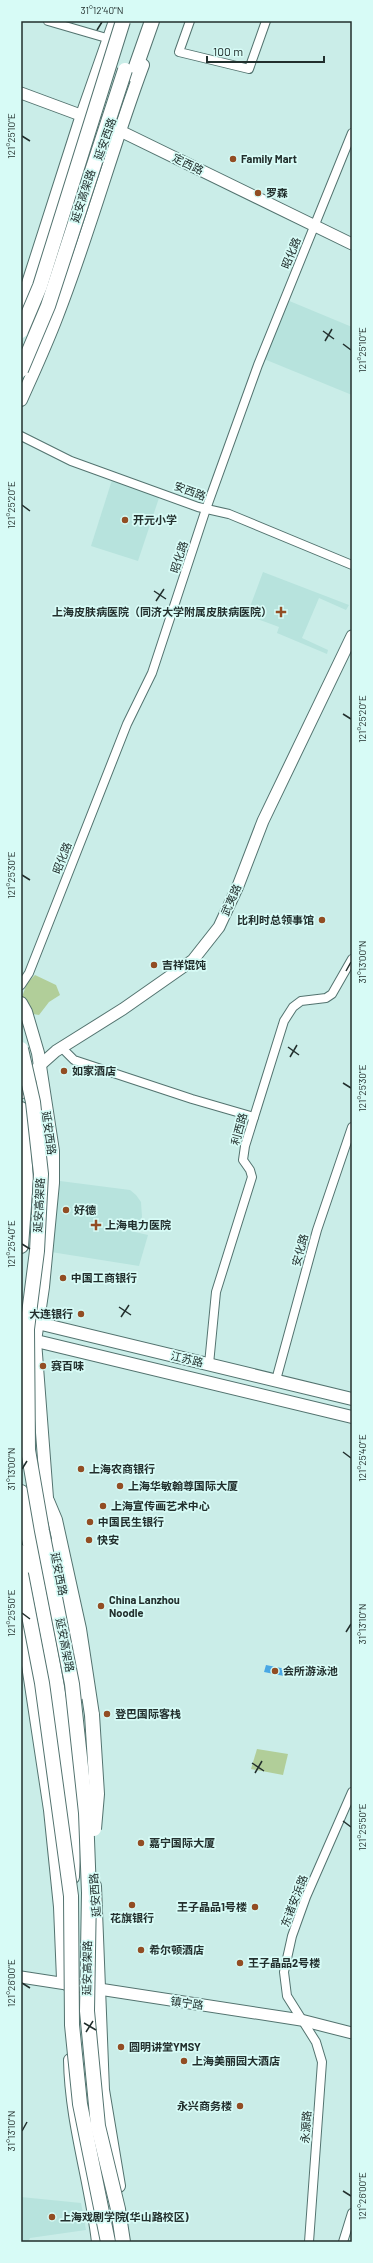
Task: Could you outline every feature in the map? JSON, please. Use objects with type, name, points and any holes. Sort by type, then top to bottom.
[{"type":"highway","name":"延安高架路","points":[[21,370],[48,306],[141,21]]},
{"type":"highway","points":[[86,186],[110,138],[152,21]]},
{"type":"highway","name":"延安高架路","points":[[21,331],[40,286],[119,24]]},
{"type":"highway","name":"延安高架路","points":[[21,1049],[33,1102],[41,1174],[37,1251],[27,1329],[28,1450],[42,1531],[72,1684],[86,1813],[89,1893],[87,2011],[97,2118],[118,2209],[123,2242]]},
{"type":"highway","name":"延安高架路","points":[[21,1108],[26,1179],[21,1246]]},
{"type":"highway","name":"延安高架路","points":[[21,1492],[58,1685],[68,1764],[74,1840],[71,1896],[72,2025],[80,2104],[108,2242]]},
{"type":"highway","points":[[47,1501],[57,1530],[79,1629],[92,1715],[97,1794],[89,1893]]},
{"type":"highway","points":[[21,1574],[42,1683],[71,1896]]},
{"type":"main road","points":[[100,61],[103,36],[107,21]]},
{"type":"main road","name":"延安西路","points":[[21,370],[114,128],[146,21]]},
{"type":"main road","points":[[21,400],[57,316],[78,254],[114,128],[159,21]]},
{"type":"main road","points":[[21,305],[100,61],[119,24]]},
{"type":"main road","points":[[53,284],[78,254]]},
{"type":"main road","name":"延安西路","points":[[21,1003],[26,1012],[38,1053],[38,1067],[52,1150],[53,1183],[43,1287],[35,1341],[47,1501],[77,1663],[96,1909],[103,2090],[129,2242]]},
{"type":"main road","name":"江苏路","points":[[21,1319],[352,1399]]},
{"type":"main road","name":"江苏路","points":[[21,1337],[352,1417]]},
{"type":"main road","points":[[21,1551],[55,1722],[63,1787],[70,1863],[70,2077],[79,2143],[98,2242]]},
{"type":"main road","points":[[21,1619],[47,1788],[60,1908],[63,1979],[69,1986]]},
{"type":"main road","points":[[38,1725],[55,1722]]},
{"type":"main road","points":[[47,1788],[63,1787]]},
{"type":"street","points":[[48,21],[103,36]]},
{"type":"street","points":[[190,21],[179,52],[247,72],[266,21]]},
{"type":"street","name":"定西路","points":[[21,93],[114,128],[352,244]]},
{"type":"street","name":"昭化路","points":[[21,985],[29,973],[127,724],[152,673],[206,509],[258,365],[352,133]]},
{"type":"street","name":"安西路","points":[[21,436],[71,461],[206,509],[229,514],[352,565]]},
{"type":"street","name":"武夷路","points":[[21,1093],[38,1067],[62,1047],[118,1012],[194,960],[219,927],[238,886],[263,821],[352,636]]},
{"type":"street","name":"利西路","points":[[208,1364],[218,1280],[251,1182],[252,1174],[244,1164],[243,1155],[271,1059],[289,1012],[300,1001],[330,996],[336,990],[352,959]]},
{"type":"street","points":[[62,1047],[74,1060],[192,1099],[254,1117]]},
{"type":"street","name":"安化路","points":[[276,1380],[317,1230],[352,1127]]},
{"type":"street","name":"东诸安浜路","points":[[301,2020],[287,1996],[284,1972],[292,1936],[306,1897],[352,1792]]},
{"type":"street","name":"镇宁路","points":[[21,1977],[100,1991],[301,2020],[352,2032]]},
{"type":"street","name":"永源路","points":[[301,2020],[316,2042],[322,2062],[309,2242]]},
{"type":"street","points":[[343,2242],[352,2212]]},
{"type":"shaded area","points":[[287,300],[352,327],[352,395],[264,359]]},
{"type":"shaded area","name":"开元小学","points":[[112,480],[160,495],[138,561],[91,546]]},
{"type":"shaded area","name":"上海皮肤病医院（同济大学附属皮肤病医院）","points":[[263,572],[349,605],[346,610],[319,598],[302,638],[328,650],[327,654],[277,633],[279,627],[247,615]]},
{"type":"shaded area","name":"上海电力医院","points":[[60,1181],[130,1190],[136,1195],[141,1202],[142,1217],[135,1232],[148,1235],[139,1266],[51,1252]]},
{"type":"shaded area","name":"上海戏剧学院(华山路校区)","points":[[21,2197],[81,2203],[86,2230],[30,2238],[28,2242],[21,2242]]},
{"type":"green space","points":[[35,975],[56,985],[60,995],[49,1002],[39,1015],[33,1014],[22,997],[27,983]]},
{"type":"green space","points":[[257,1749],[288,1754],[283,1775],[251,1769]]},
{"type":"water","name":"会所游泳池","points":[[266,1665],[286,1669],[284,1676],[264,1672]]},
{"type":"place","name":"Family Mart","points":[[233,159]]},
{"type":"place","name":"罗森","points":[[258,193]]},
{"type":"place","name":"开元小学","points":[[125,520]]},
{"type":"place","name":"上海皮肤病医院（同济大学附属皮肤病医院）","points":[[281,612]]},
{"type":"place","name":"比利时总领事馆","points":[[322,920]]},
{"type":"place","name":"吉祥馄饨","points":[[154,965]]},
{"type":"place","name":"如家酒店","points":[[64,1071]]},
{"type":"place","name":"好德","points":[[66,1210]]},
{"type":"place","name":"上海电力医院","points":[[96,1225]]},
{"type":"place","name":"中国工商银行","points":[[63,1278]]},
{"type":"place","name":"大连银行","points":[[81,1314]]},
{"type":"place","name":"赛百味","points":[[43,1366]]},
{"type":"place","name":"上海农商银行","points":[[81,1469]]},
{"type":"place","name":"上海华敏翰尊国际大厦","points":[[120,1486]]},
{"type":"place","name":"上海宣传画艺术中心","points":[[103,1506]]},
{"type":"place","name":"中国民生银行","points":[[90,1522]]},
{"type":"place","name":"快安","points":[[89,1540]]},
{"type":"place","name":"China Lanzhou Noodle","points":[[101,1606]]},
{"type":"place","name":"会所游泳池","points":[[275,1671]]},
{"type":"place","name":"登巴国际客栈","points":[[107,1714]]},
{"type":"place","name":"嘉宁国际大厦","points":[[141,1843]]},
{"type":"place","name":"花旗银行","points":[[132,1905]]},
{"type":"place","name":"王子晶品1号楼","points":[[255,1907]]},
{"type":"place","name":"希尔顿酒店","points":[[141,1950]]},
{"type":"place","name":"王子晶品2号楼","points":[[240,1963]]},
{"type":"place","name":"圆明讲堂YMSY","points":[[121,2047]]},
{"type":"place","name":"上海美丽园大酒店","points":[[184,2061]]},
{"type":"place","name":"永兴商务楼","points":[[240,2106]]},
{"type":"place","name":"上海戏剧学院(华山路校区)","points":[[52,2217]]}]
